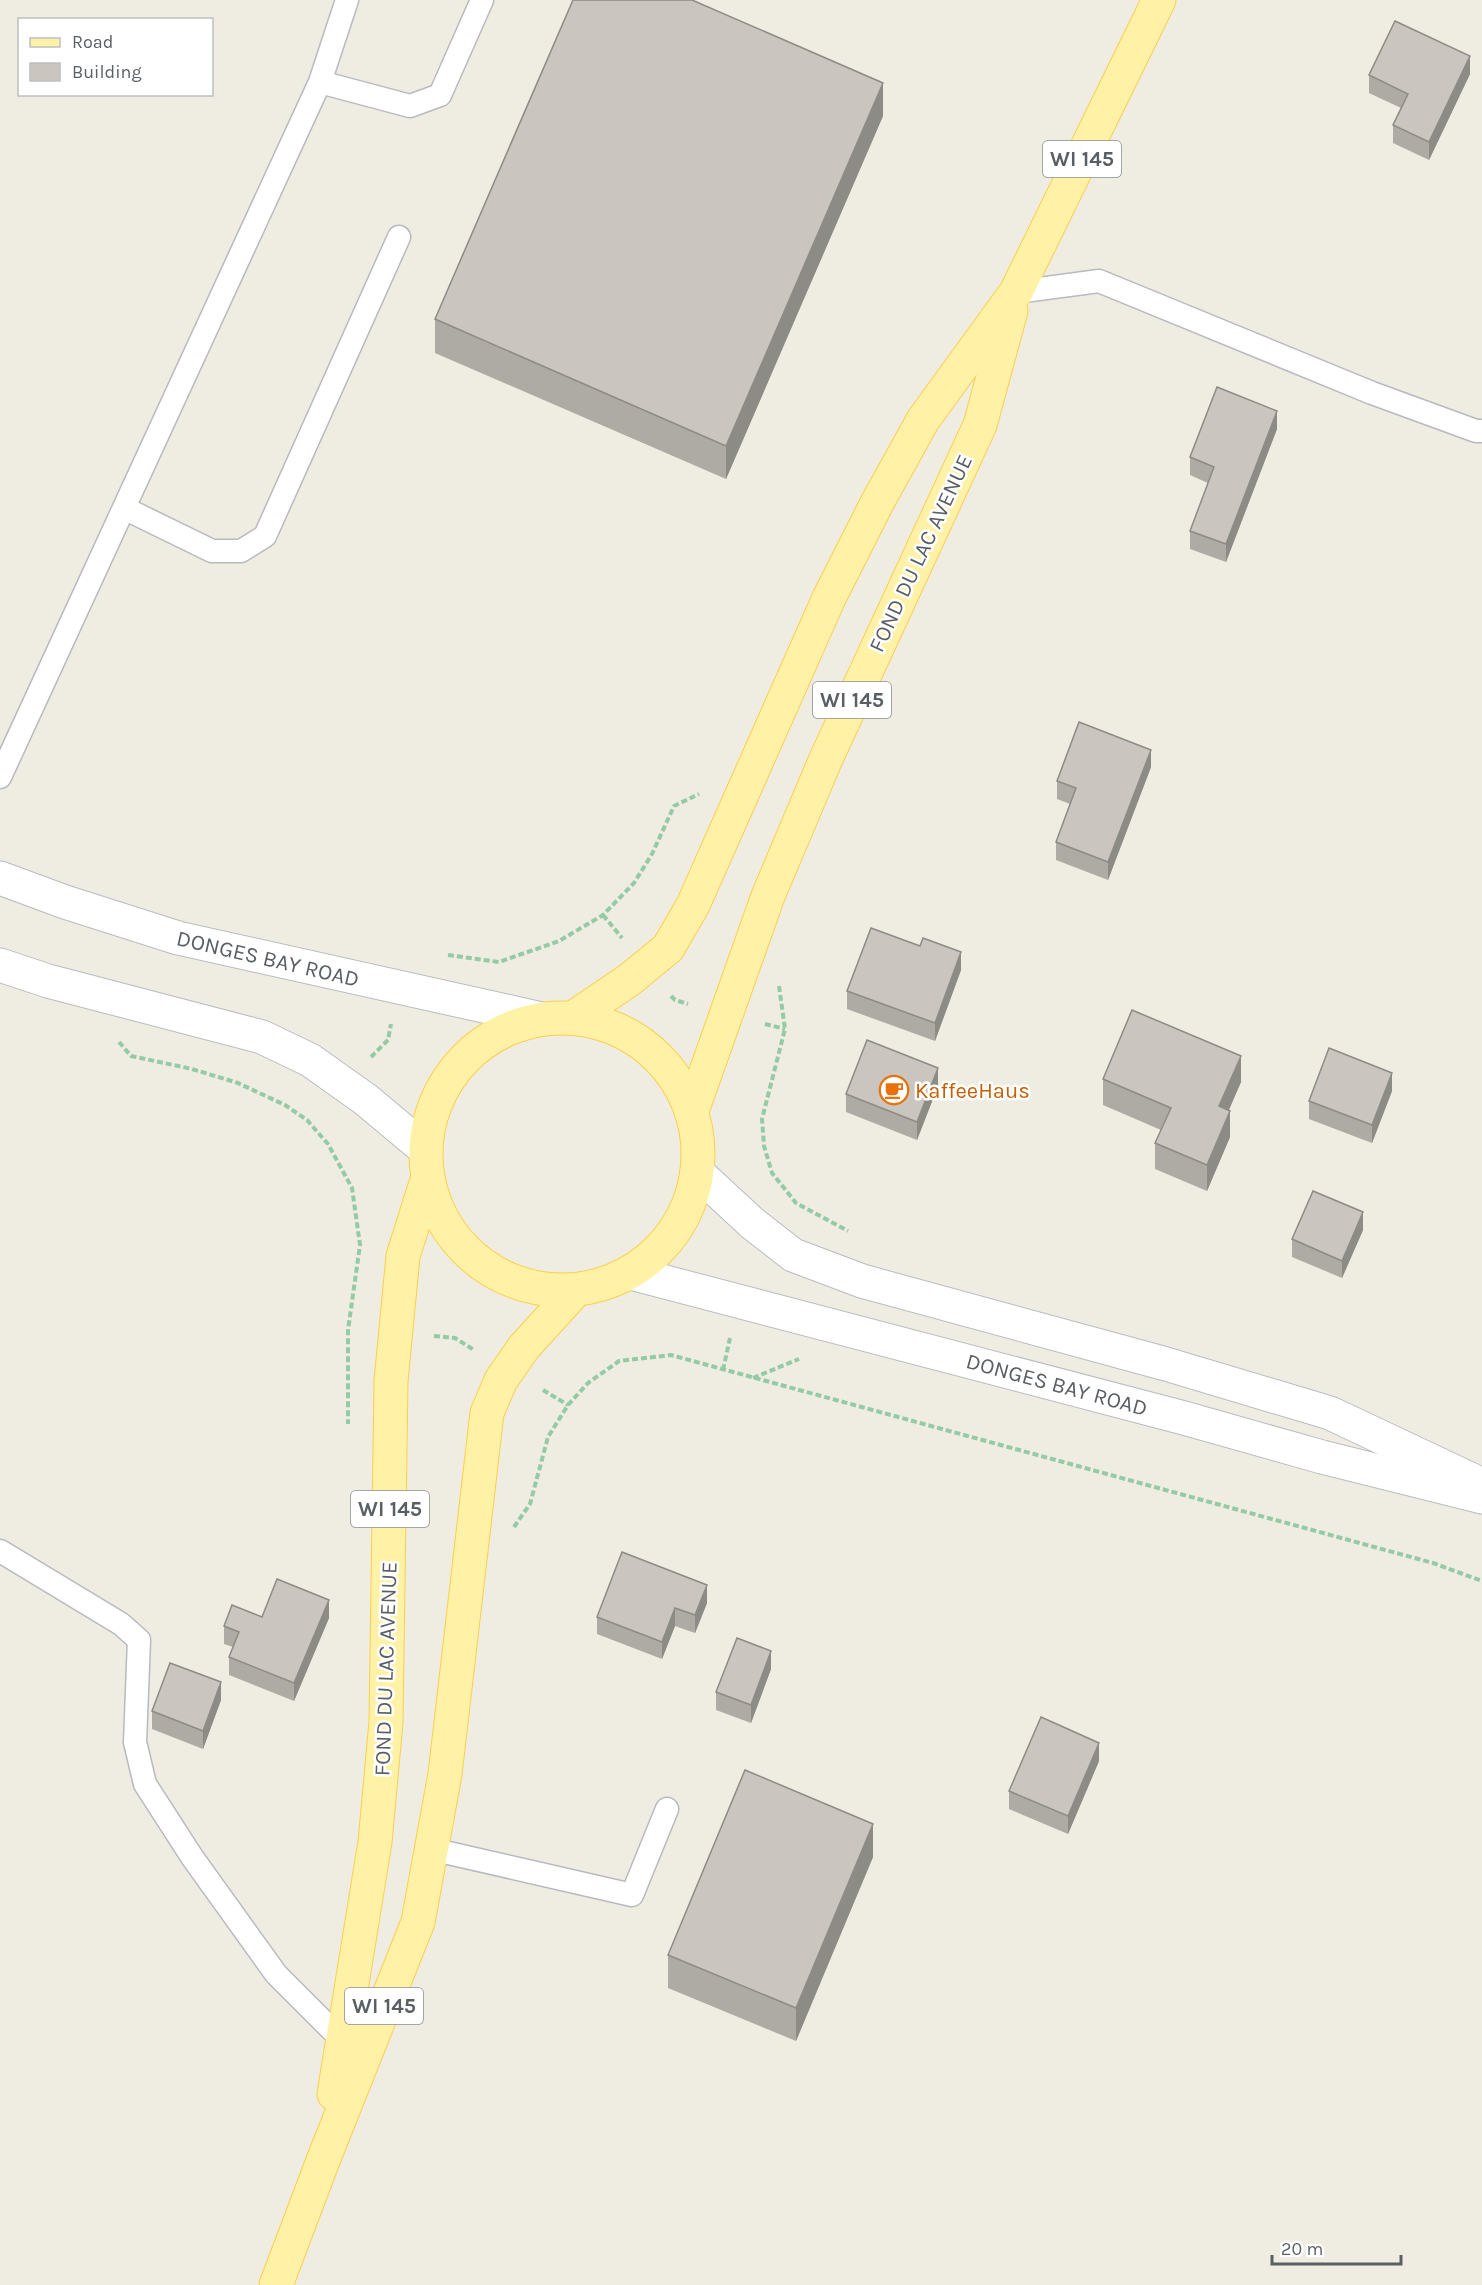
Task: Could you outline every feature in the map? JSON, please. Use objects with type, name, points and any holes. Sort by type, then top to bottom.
[{"type":"main road","name":"FOND DU LAC AVENUE","points":[[557,1018],[629,980],[668,948],[693,906],[830,598],[877,503],[923,420],[1016,292],[1159,0]]},
{"type":"main road","name":"FOND DU LAC AVENUE","points":[[692,1111],[768,896],[825,761],[980,425],[1016,292]]},
{"type":"main road","points":[[426,1164],[436,1208],[450,1233],[469,1255],[493,1272],[519,1284],[547,1290],[576,1290],[604,1285],[631,1273],[654,1256],[675,1232],[690,1204],[698,1173],[698,1142],[692,1111],[678,1082],[659,1057],[634,1038],[604,1024],[557,1018]]},
{"type":"main road","name":"WI 145","points":[[426,1164],[430,1118],[442,1088],[460,1063],[483,1042],[511,1027],[557,1018]]},
{"type":"main road","name":"FOND DU LAC AVENUE","points":[[324,2158],[375,1842],[386,1722],[391,1381],[403,1256],[426,1164]]},
{"type":"main road","name":"FOND DU LAC AVENUE","points":[[276,2285],[418,1922],[445,1774],[487,1413],[501,1380],[524,1347],[576,1290]]},
{"type":"street","name":"DONGES BAY ROAD","points":[[0,878],[178,938],[397,987],[557,1018]]},
{"type":"street","points":[[0,965],[48,981],[262,1037],[310,1060],[365,1099],[426,1164]]},
{"type":"street","points":[[698,1173],[752,1223],[793,1255],[862,1281],[1166,1364],[1330,1413],[1482,1484]]},
{"type":"street","name":"DONGES BAY ROAD","points":[[631,1273],[1184,1418],[1322,1457],[1482,1497]]},
{"type":"lane","points":[[0,777],[320,82],[347,0]]},
{"type":"lane","points":[[320,82],[410,106],[440,95],[482,0]]},
{"type":"lane","points":[[124,508],[212,551],[241,551],[264,536],[399,237]]},
{"type":"lane","points":[[1016,292],[1099,281],[1371,393],[1476,431],[1482,431]]},
{"type":"lane","points":[[0,1551],[121,1624],[139,1640],[135,1742],[145,1784],[192,1857],[276,1974],[343,2042]]},
{"type":"lane","points":[[431,1849],[632,1895],[667,1809]]},
{"type":"path","points":[[440,954],[499,962],[559,941],[603,915],[634,883],[652,854],[674,806]]},
{"type":"path","points":[[307,1120],[388,1040],[397,987]]},
{"type":"path","points":[[785,1029],[762,1119],[764,1146],[772,1173],[796,1203],[852,1234]]},
{"type":"path","points":[[131,1056],[192,1069],[238,1083],[285,1105],[307,1120],[327,1144],[352,1188],[360,1245],[348,1330],[348,1428]]},
{"type":"path","points":[[348,1330],[455,1338],[568,1405]]},
{"type":"path","points":[[530,1504],[548,1437],[568,1405],[588,1383],[619,1361],[671,1355],[1433,1563],[1482,1581]]},
{"type":"building","points":[[573,0],[692,0],[883,83],[726,446],[435,319]]},
{"type":"building","points":[[1395,21],[1470,56],[1429,142],[1393,125],[1408,94],[1369,75]]},
{"type":"building","points":[[1217,387],[1277,411],[1226,544],[1190,531],[1214,467],[1190,457]]},
{"type":"building","points":[[1079,722],[1151,750],[1108,862],[1056,842],[1076,788],[1057,781]]},
{"type":"building","points":[[871,928],[920,946],[923,938],[961,952],[935,1023],[847,991]]},
{"type":"building","points":[[1132,1010],[1241,1056],[1219,1106],[1230,1111],[1207,1165],[1155,1143],[1171,1108],[1103,1079]]},
{"type":"building","points":[[867,1040],[938,1068],[917,1122],[846,1094]]},
{"type":"building","points":[[1329,1048],[1392,1073],[1372,1125],[1309,1101]]},
{"type":"building","points":[[1313,1191],[1363,1212],[1342,1261],[1292,1239]]},
{"type":"building","points":[[622,1552],[707,1585],[695,1615],[675,1608],[662,1642],[597,1617]]},
{"type":"building","points":[[277,1579],[329,1600],[294,1683],[229,1657],[239,1632],[224,1626],[232,1605],[262,1617]]},
{"type":"building","points":[[737,1638],[771,1651],[751,1705],[716,1692]]},
{"type":"building","points":[[170,1663],[221,1682],[203,1731],[152,1711]]},
{"type":"building","points":[[1041,1717],[1099,1743],[1068,1816],[1009,1791]]},
{"type":"building","points":[[745,1770],[873,1824],[796,2008],[668,1955]]},
{"type":"place","name":"KaffeeHaus","points":[[894,1090]]}]
